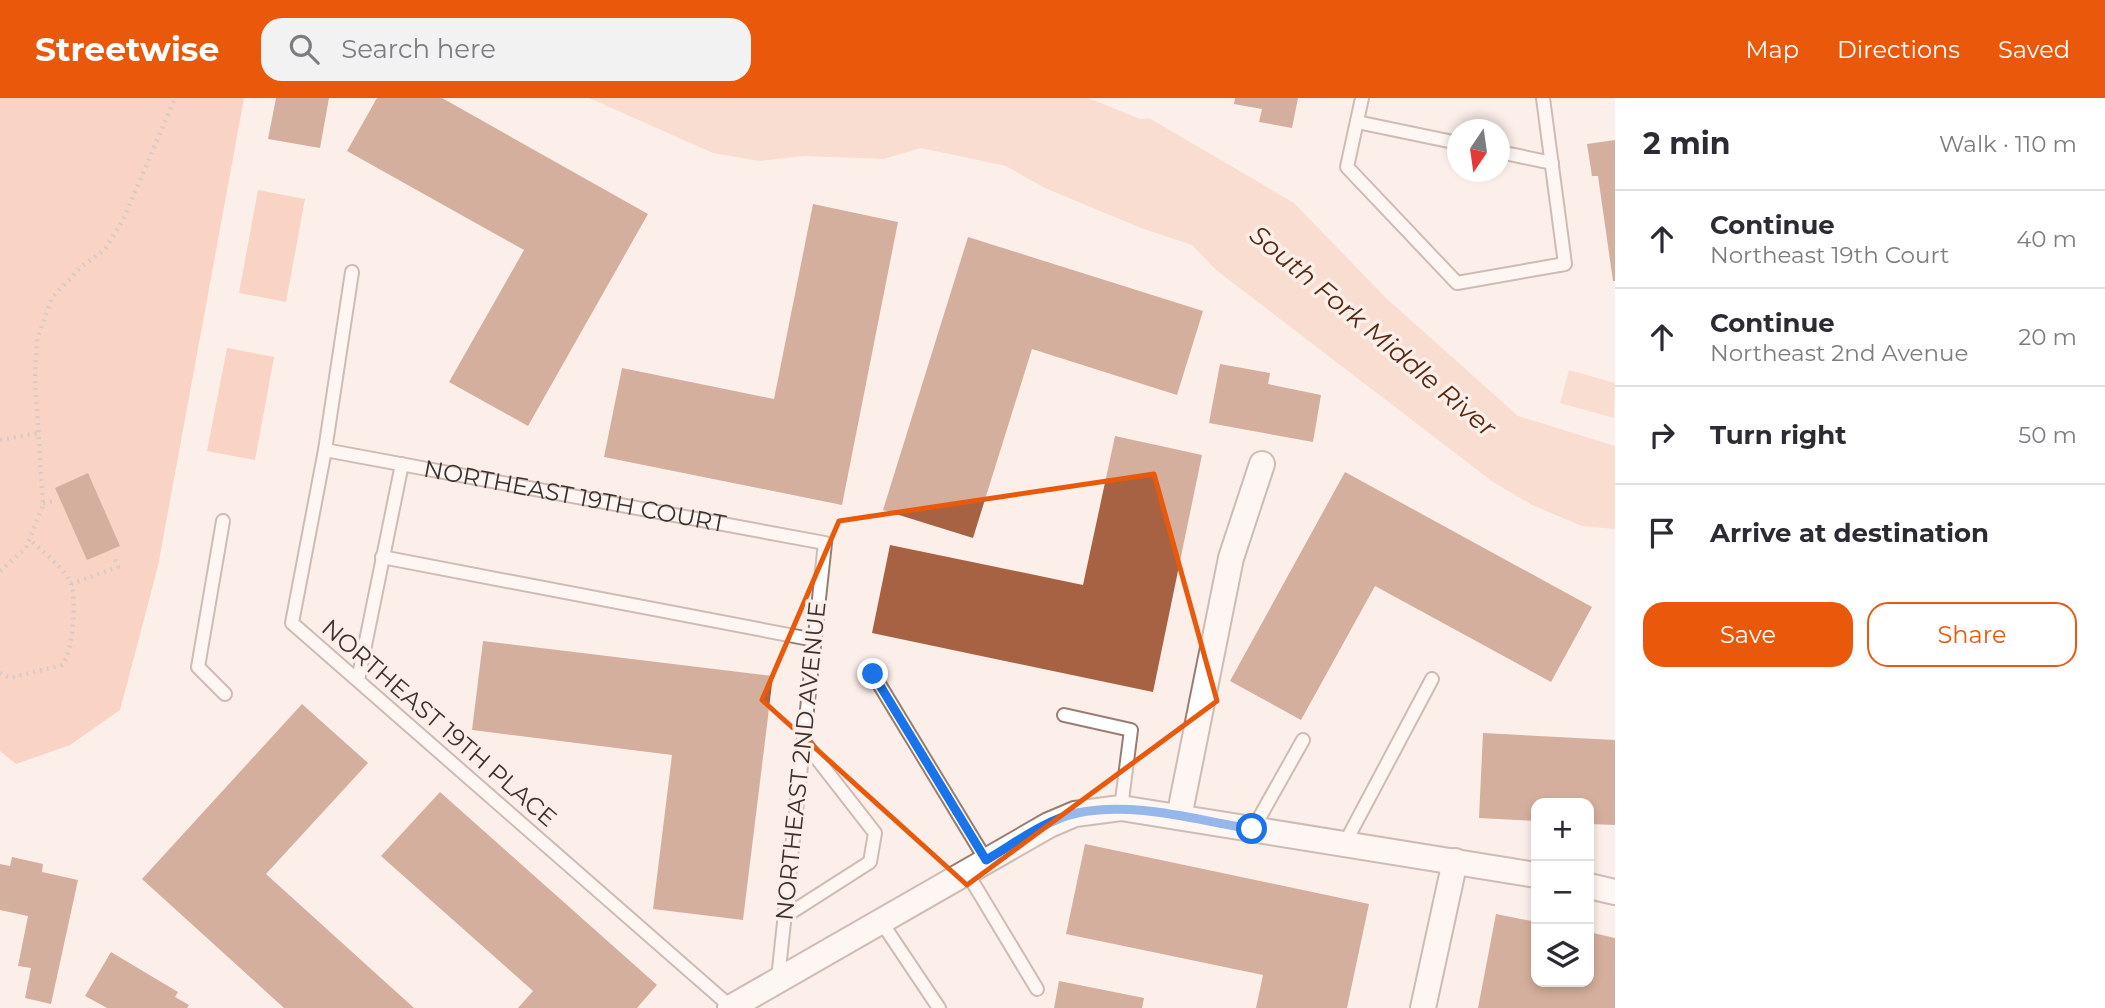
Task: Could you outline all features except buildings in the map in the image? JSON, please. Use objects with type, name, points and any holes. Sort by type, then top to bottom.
[{"type":"street","points":[[1179,817],[1231,558],[1262,464]]},
{"type":"street","points":[[730,1007],[1049,825],[1075,814],[1121,808],[1531,874]]},
{"type":"street","points":[[1423,1008],[1455,861]]},
{"type":"street","points":[[1594,887],[1615,892]]},
{"type":"lane","points":[[1362,98],[1348,167],[1457,283],[1565,264],[1543,98]]},
{"type":"lane","points":[[1357,122],[1447,141]]},
{"type":"lane","points":[[1510,154],[1552,163]]},
{"type":"lane","name":"NORTHEAST 19TH PLACE","points":[[352,272],[324,450],[292,622],[730,1007]]},
{"type":"lane","name":"NORTHEAST 19TH COURT","points":[[324,450],[825,543]]},
{"type":"lane","points":[[358,680],[402,464]]},
{"type":"lane","points":[[223,521],[198,667],[225,694]]},
{"type":"lane","name":"NORTHEAST 2ND AVENUE","points":[[778,978],[825,543]]},
{"type":"lane","points":[[382,557],[815,640]]},
{"type":"lane","points":[[873,674],[976,866],[1037,989]]},
{"type":"lane","points":[[1345,843],[1432,679]]},
{"type":"lane","points":[[1064,715],[1131,730],[1121,808]]},
{"type":"lane","points":[[1252,829],[1303,740]]},
{"type":"lane","points":[[784,917],[870,862],[874,833],[804,742]]},
{"type":"lane","points":[[880,920],[939,1008]]},
{"type":"path","points":[[0,571],[26,548],[43,503],[35,379],[37,340],[52,298],[79,268],[105,249],[124,219],[175,98]]},
{"type":"path","points":[[0,440],[39,433]]},
{"type":"path","points":[[43,503],[55,501]]},
{"type":"path","points":[[0,673],[10,678],[62,665],[68,658],[73,625],[71,584],[52,560],[29,540]]},
{"type":"path","points":[[71,584],[118,567],[114,558]]},
{"type":"highlighted area","points":[[1154,474],[1217,701],[967,885],[762,700],[839,521]]},
{"type":"shaded area","points":[[0,98],[244,98],[158,566],[120,710],[70,745],[16,764],[0,751]]},
{"type":"shaded area","points":[[258,190],[305,199],[286,302],[239,293]]},
{"type":"shaded area","points":[[227,348],[274,357],[255,460],[207,451]]},
{"type":"water","name":"South Fork Middle River","points":[[589,98],[1088,98],[1140,119],[1149,118],[1294,203],[1386,298],[1518,416],[1615,446],[1615,529],[1582,526],[1532,505],[1493,482],[1216,270],[1192,245],[1141,228],[1045,188],[1006,166],[921,148],[883,159],[804,156],[759,161],[713,153]]},
{"type":"water","points":[[1569,370],[1615,383],[1614,418],[1560,403]]},
{"type":"route","points":[[873,674],[986,860],[1049,825],[1075,814],[1121,808],[1252,829]]}]
